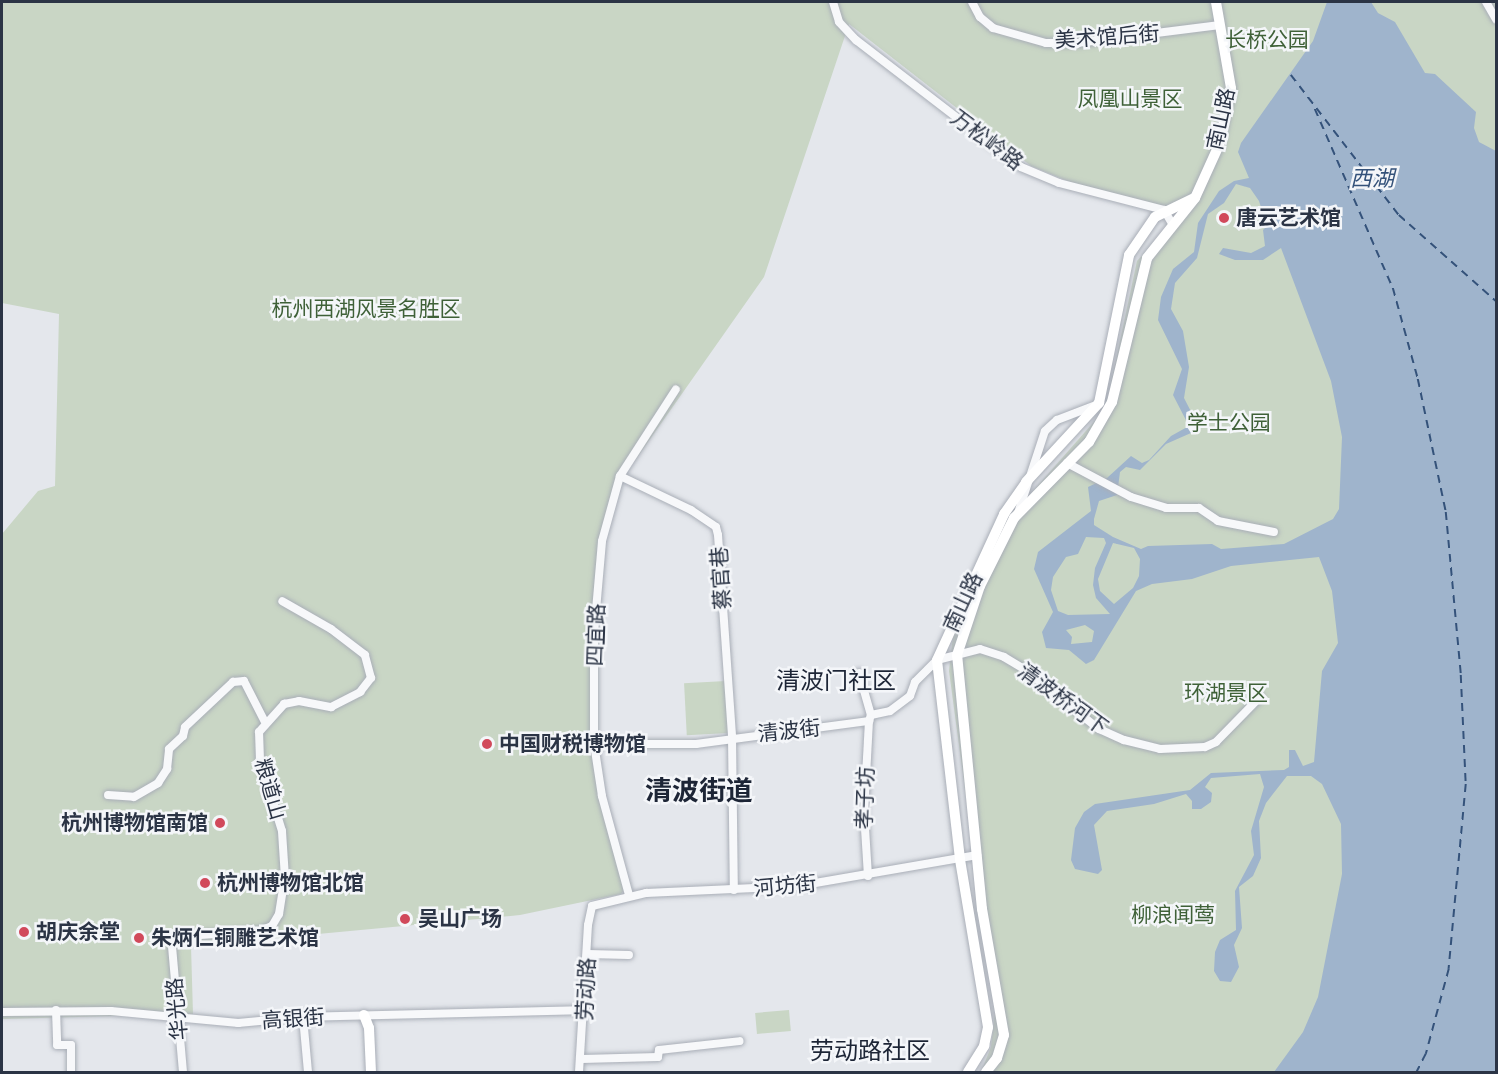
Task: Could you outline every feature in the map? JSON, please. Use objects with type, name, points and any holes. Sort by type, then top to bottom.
[{"type":"main road","name":"南山路","points":[[986,1072],[997,1058],[1004,1035],[977,855],[957,655],[980,586],[1018,513],[1089,442],[1112,402],[1147,258],[1195,198],[1219,145],[1231,88],[1216,2]]},
{"type":"main road","points":[[1099,403],[1129,255],[1155,217],[1164,210],[1195,198]]},
{"type":"main road","name":"南山路","points":[[937,660],[1004,514],[1026,482],[1099,403]]},
{"type":"main road","points":[[937,660],[960,859],[988,1027],[984,1046],[968,1072]]},
{"type":"main road","points":[[364,1015],[364,1072]]},
{"type":"main road","points":[[364,1015],[371,1072]]},
{"type":"street","name":"万松岭路","points":[[833,2],[839,22],[856,40],[1021,167],[1059,183],[1164,210]]},
{"type":"street","name":"美术馆后街","points":[[972,2],[980,17],[993,28],[1046,43],[1087,42],[1220,24]]},
{"type":"street","points":[[1486,2],[1497,19]]},
{"type":"street","points":[[1164,210],[1173,225]]},
{"type":"street","name":"四宜路","points":[[629,895],[602,796],[594,744],[594,633],[602,541],[620,476],[676,389]]},
{"type":"street","points":[[1018,513],[1026,482],[1046,431],[1057,420],[1099,403]]},
{"type":"street","points":[[1067,463],[1131,497],[1166,508],[1199,508],[1218,520],[1274,532]]},
{"type":"street","name":"蔡官巷","points":[[620,476],[691,510],[716,528],[732,737]]},
{"type":"street","points":[[108,795],[134,797],[158,783],[167,768],[169,749],[183,736],[185,727],[233,681],[244,681],[266,722],[292,701],[332,707],[360,692],[371,678],[369,662],[357,648],[303,611],[282,601]]},
{"type":"street","name":"清波桥河下","points":[[957,655],[980,649],[1004,657],[1099,729],[1124,740],[1160,748],[1205,747],[1216,742],[1260,697]]},
{"type":"street","points":[[937,660],[957,655]]},
{"type":"street","name":"清波街","points":[[594,744],[654,746],[870,718],[890,711],[910,696],[915,682],[937,660]]},
{"type":"street","name":"孝子坊","points":[[859,673],[870,718],[864,813],[868,876]]},
{"type":"street","name":"粮道山","points":[[172,945],[185,936],[260,931],[277,920],[285,864],[282,831],[258,752],[259,732],[266,722]]},
{"type":"street","points":[[732,737],[734,890]]},
{"type":"street","name":"河坊街","points":[[592,906],[629,895],[734,890],[868,876],[977,855]]},
{"type":"street","name":"劳动路","points":[[579,1072],[582,1059],[592,906]]},
{"type":"street","name":"华光路","points":[[172,945],[183,1072]]},
{"type":"street","points":[[588,954],[629,955]]},
{"type":"street","points":[[56,1010],[57,1045],[71,1045],[71,1072]]},
{"type":"street","name":"高银街","points":[[2,1012],[56,1010],[238,1023],[303,1017],[585,1010]]},
{"type":"street","points":[[303,1017],[308,1072]]},
{"type":"street","points":[[582,1059],[658,1057],[659,1050],[740,1041]]},
{"type":"green space","name":"杭州西湖风景名胜区","points":[[2,2],[1496,2],[1496,1072],[981,1072],[991,1047],[995,1012],[949,671],[953,636],[1005,523],[1099,416],[1108,397],[1137,261],[1183,212],[1070,182],[1031,166],[849,24],[764,277],[615,489],[597,573],[596,773],[627,886],[621,894],[520,915],[191,946],[193,1014],[2,1019],[2,534],[38,491],[55,486],[59,314],[2,303]]},
{"type":"green space","points":[[726,681],[729,733],[687,735],[684,683]]},
{"type":"green space","points":[[789,1010],[791,1031],[757,1034],[755,1013]]},
{"type":"water","name":"西湖","points":[[1327,2],[1371,2],[1378,13],[1395,22],[1425,73],[1435,74],[1476,112],[1474,128],[1479,142],[1496,151],[1496,1072],[1274,1072],[1303,1032],[1318,997],[1342,874],[1341,824],[1322,784],[1311,776],[1287,776],[1266,803],[1259,821],[1261,858],[1253,876],[1239,887],[1242,928],[1234,945],[1239,967],[1231,982],[1220,981],[1214,971],[1215,952],[1220,940],[1236,930],[1235,891],[1254,855],[1251,831],[1264,787],[1260,774],[1211,778],[1205,787],[1212,793],[1211,802],[1201,809],[1192,809],[1192,801],[1186,794],[1154,804],[1107,811],[1094,825],[1102,870],[1098,874],[1075,869],[1071,860],[1075,828],[1084,812],[1095,804],[1190,790],[1211,773],[1284,770],[1289,767],[1289,750],[1295,750],[1303,766],[1314,762],[1322,671],[1338,643],[1332,591],[1319,557],[1231,566],[1192,579],[1152,584],[1136,591],[1094,660],[1086,664],[1069,650],[1046,648],[1042,632],[1053,612],[1034,569],[1038,552],[1091,511],[1088,487],[1107,478],[1131,456],[1142,463],[1149,460],[1171,436],[1189,426],[1173,395],[1182,369],[1158,320],[1161,297],[1173,269],[1194,252],[1198,223],[1219,191],[1234,181],[1249,178],[1238,152],[1241,143],[1313,41]],"holes":[[[1236,184],[1250,188],[1259,201],[1267,226],[1263,230],[1265,246],[1251,253],[1223,248],[1219,254],[1235,260],[1263,260],[1281,248],[1331,381],[1342,437],[1339,509],[1333,519],[1284,544],[1221,549],[1212,544],[1148,546],[1141,549],[1113,537],[1094,525],[1094,519],[1099,501],[1117,495],[1120,472],[1126,467],[1140,470],[1166,444],[1200,429],[1184,398],[1189,367],[1183,331],[1171,309],[1175,283],[1197,258],[1208,214],[1224,203]],[[1086,537],[1104,538],[1106,543],[1095,568],[1093,585],[1096,598],[1110,614],[1068,615],[1058,611],[1051,590],[1053,577],[1066,557],[1078,554]],[[1113,543],[1134,548],[1140,559],[1139,576],[1133,588],[1114,604],[1100,591],[1098,579]],[[1085,625],[1094,631],[1092,642],[1071,644],[1072,637],[1066,630]]]},
{"type":"ferry route","points":[[1291,75],[1399,215],[1496,301]]},
{"type":"ferry route","points":[[1315,109],[1393,288],[1418,379],[1446,512],[1461,675],[1466,784],[1449,969],[1426,1054],[1417,1072]]},
{"type":"place","name":"唐云艺术馆","points":[[1224,218]]},
{"type":"place","name":"中国财税博物馆","points":[[487,744]]},
{"type":"place","name":"杭州博物馆南馆","points":[[220,823]]},
{"type":"place","name":"杭州博物馆北馆","points":[[205,883]]},
{"type":"place","name":"吴山广场","points":[[405,919]]},
{"type":"place","name":"胡庆余堂","points":[[24,932]]},
{"type":"place","name":"朱炳仁铜雕艺术馆","points":[[139,938]]},
{"type":"district","name":"清波门社区","points":[[836,682]]},
{"type":"district","name":"清波街道","points":[[699,792]]},
{"type":"district","name":"劳动路社区","points":[[870,1052]]},
{"type":"park label","name":"长桥公园","points":[[1267,40]]},
{"type":"park label","name":"凤凰山景区","points":[[1130,99]]},
{"type":"park label","name":"学士公园","points":[[1229,423]]},
{"type":"park label","name":"环湖景区","points":[[1226,693]]},
{"type":"park label","name":"柳浪闻莺","points":[[1173,915]]}]
